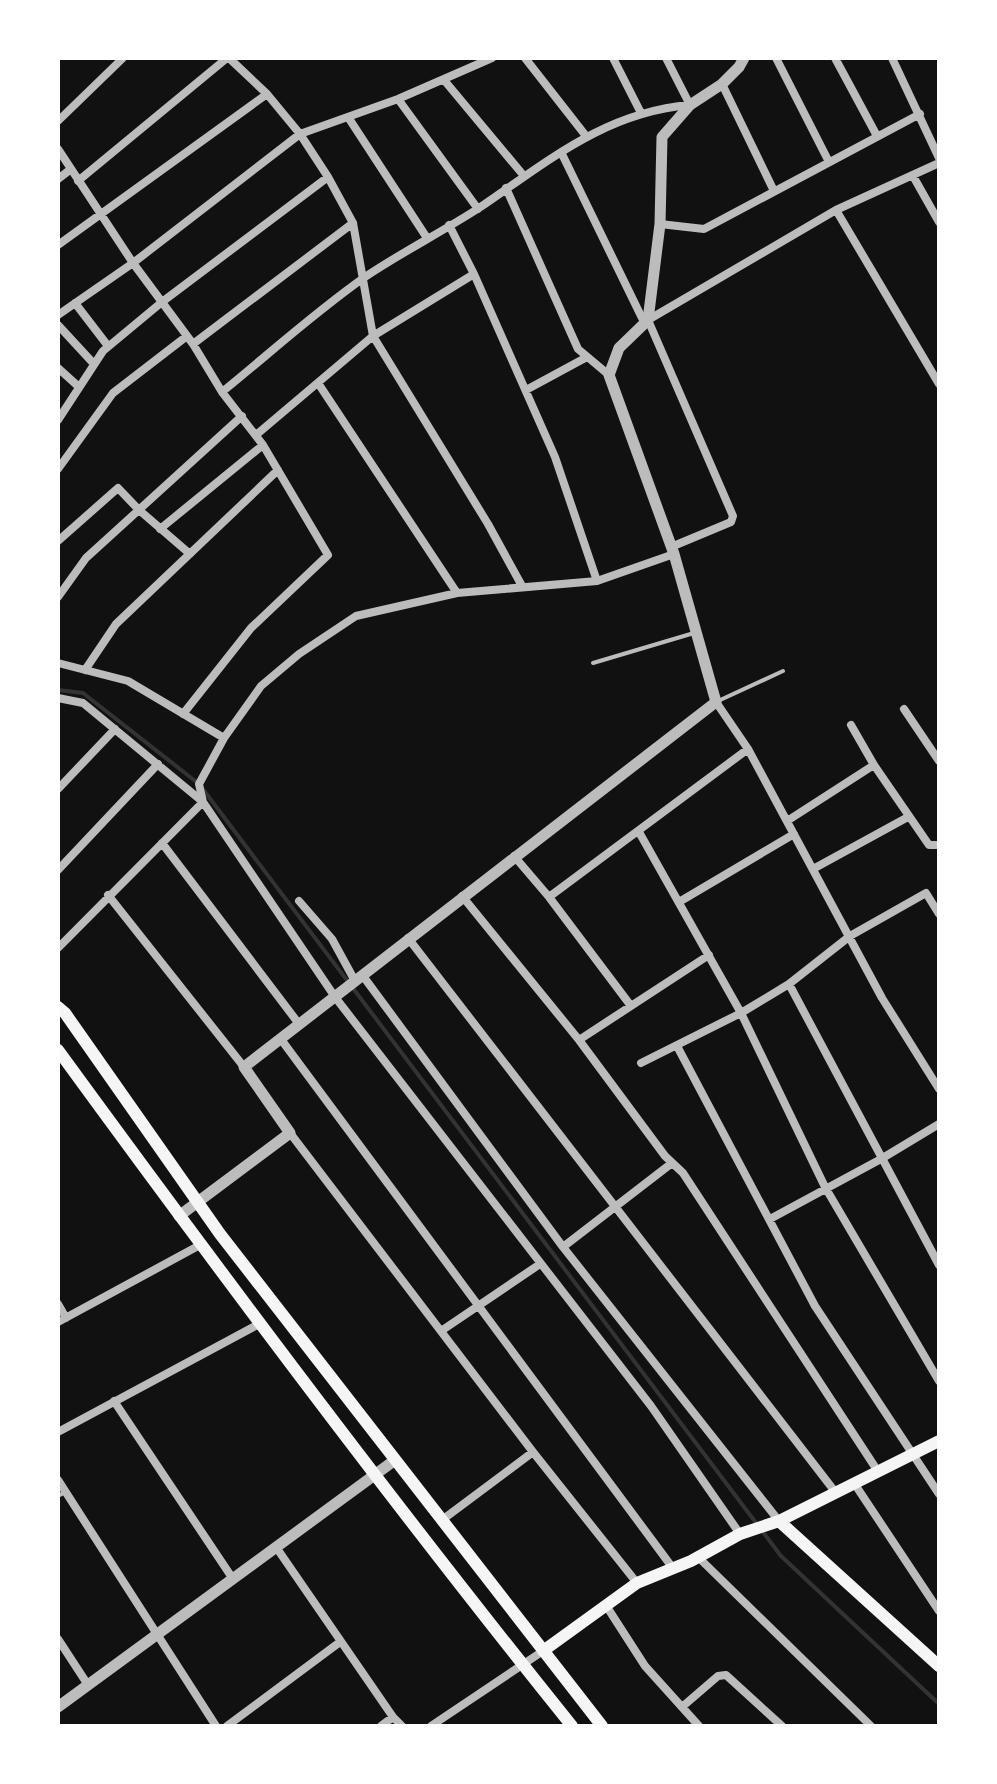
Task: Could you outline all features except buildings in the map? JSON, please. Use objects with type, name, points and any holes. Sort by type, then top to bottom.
[{"type":"main road","points":[[58,1007],[197,1203],[602,1726]]},
{"type":"main road","points":[[58,1050],[374,1476],[572,1726]]},
{"type":"main road","points":[[543,1651],[637,1583],[779,1521],[939,1441]]},
{"type":"main road","points":[[779,1521],[939,1666]]},
{"type":"street","points":[[58,121],[123,58]]},
{"type":"street","points":[[78,181],[228,58],[267,94],[300,134],[328,177],[353,223],[373,336],[488,524],[522,586]]},
{"type":"street","points":[[58,315],[133,263],[300,134],[398,99],[492,58]]},
{"type":"street","points":[[525,58],[586,136]]},
{"type":"street","points":[[613,58],[641,113]]},
{"type":"street","points":[[666,58],[690,105]]},
{"type":"street","points":[[203,802],[199,784],[224,738],[261,686],[299,654],[356,616],[457,593],[597,581],[673,551],[731,522],[733,516],[648,320],[660,224],[662,137],[690,105],[722,84],[745,58]]},
{"type":"street","points":[[776,58],[829,162]]},
{"type":"street","points":[[835,58],[877,136]]},
{"type":"street","points":[[609,375],[619,348],[648,320],[836,210],[913,176],[939,160],[892,58]]},
{"type":"street","points":[[444,80],[524,176]]},
{"type":"street","points":[[722,84],[774,191]]},
{"type":"street","points":[[58,245],[267,94]]},
{"type":"street","points":[[398,99],[478,209]]},
{"type":"street","points":[[222,392],[364,278],[478,209],[586,136],[624,118],[690,105]]},
{"type":"street","points":[[660,224],[704,229],[920,114]]},
{"type":"street","points":[[348,117],[427,238]]},
{"type":"street","points":[[58,149],[133,263],[190,340],[222,392],[263,445],[328,555],[251,628],[183,714]]},
{"type":"street","points":[[561,152],[642,318],[648,320]]},
{"type":"street","points":[[58,179],[71,169]]},
{"type":"street","points":[[913,176],[939,222]]},
{"type":"street","points":[[58,420],[108,346],[328,177]]},
{"type":"street","points":[[506,188],[578,349],[609,375],[673,551],[716,702],[748,749],[882,998],[939,1089]]},
{"type":"street","points":[[836,210],[939,384]]},
{"type":"street","points":[[58,469],[113,393],[353,223]]},
{"type":"street","points":[[449,225],[555,457],[597,581]]},
{"type":"street","points":[[256,435],[373,336],[474,274]]},
{"type":"street","points":[[75,303],[108,346]]},
{"type":"street","points":[[58,325],[94,364]]},
{"type":"street","points":[[526,390],[587,357]]},
{"type":"street","points":[[58,368],[79,387]]},
{"type":"street","points":[[318,383],[457,593]]},
{"type":"street","points":[[58,597],[86,558],[242,416]]},
{"type":"street","points":[[160,529],[263,445]]},
{"type":"street","points":[[85,670],[116,624],[278,470]]},
{"type":"street","points":[[58,541],[118,488],[190,554]]},
{"type":"street","points":[[58,663],[128,681],[224,738]]},
{"type":"street","points":[[58,698],[83,703],[203,802],[563,1247],[779,1521]]},
{"type":"street","points":[[244,1067],[716,702]]},
{"type":"street","points":[[904,709],[939,761]]},
{"type":"street","points":[[851,725],[908,817],[929,845],[939,845]]},
{"type":"street","points":[[58,789],[115,729]]},
{"type":"street","points":[[549,897],[748,749]]},
{"type":"street","points":[[58,870],[158,764]]},
{"type":"street","points":[[787,821],[874,765]]},
{"type":"street","points":[[58,948],[203,802]]},
{"type":"street","points":[[813,869],[908,817]]},
{"type":"street","points":[[639,832],[741,1013],[825,1187],[939,1381]]},
{"type":"street","points":[[679,902],[794,834]]},
{"type":"street","points":[[162,843],[299,1024]]},
{"type":"street","points":[[514,856],[631,1006]]},
{"type":"street","points":[[641,1063],[741,1013],[789,984],[850,936],[926,893],[939,914]]},
{"type":"street","points":[[108,895],[244,1067],[290,1133],[637,1583]]},
{"type":"street","points":[[462,896],[579,1040],[691,1186],[877,1470]]},
{"type":"street","points":[[299,901],[332,939],[351,985],[540,1264],[753,1530]]},
{"type":"street","points":[[408,938],[836,1493]]},
{"type":"street","points":[[579,1040],[709,955]]},
{"type":"street","points":[[789,984],[939,1265]]},
{"type":"street","points":[[280,1038],[672,1567]]},
{"type":"street","points":[[677,1046],[815,1306],[939,1494]]},
{"type":"street","points":[[770,1219],[939,1124]]},
{"type":"street","points":[[179,1216],[290,1133]]},
{"type":"street","points":[[563,1247],[672,1163]]},
{"type":"street","points":[[58,1304],[62,1320],[200,1245]]},
{"type":"street","points":[[441,1331],[540,1264]]},
{"type":"street","points":[[58,1432],[259,1324]]},
{"type":"street","points":[[114,1401],[233,1579]]},
{"type":"street","points":[[442,1520],[533,1452]]},
{"type":"street","points":[[58,1707],[395,1460]]},
{"type":"street","points":[[58,1480],[62,1494],[216,1726]]},
{"type":"street","points":[[854,1483],[939,1611]]},
{"type":"street","points":[[276,1547],[402,1726]]},
{"type":"street","points":[[698,1557],[871,1726]]},
{"type":"street","points":[[607,1607],[645,1666],[699,1726]]},
{"type":"street","points":[[58,1639],[88,1685]]},
{"type":"street","points":[[227,1726],[340,1642]]},
{"type":"street","points":[[431,1726],[543,1651]]},
{"type":"street","points":[[682,1707],[718,1676],[726,1675],[782,1726]]},
{"type":"street","points":[[381,1726],[393,1717]]},
{"type":"lane","points":[[593,663],[696,632]]},
{"type":"lane","points":[[716,702],[783,671]]},
{"type":"waterway","points":[[58,690],[83,693],[199,784],[781,1556],[939,1704]]}]
